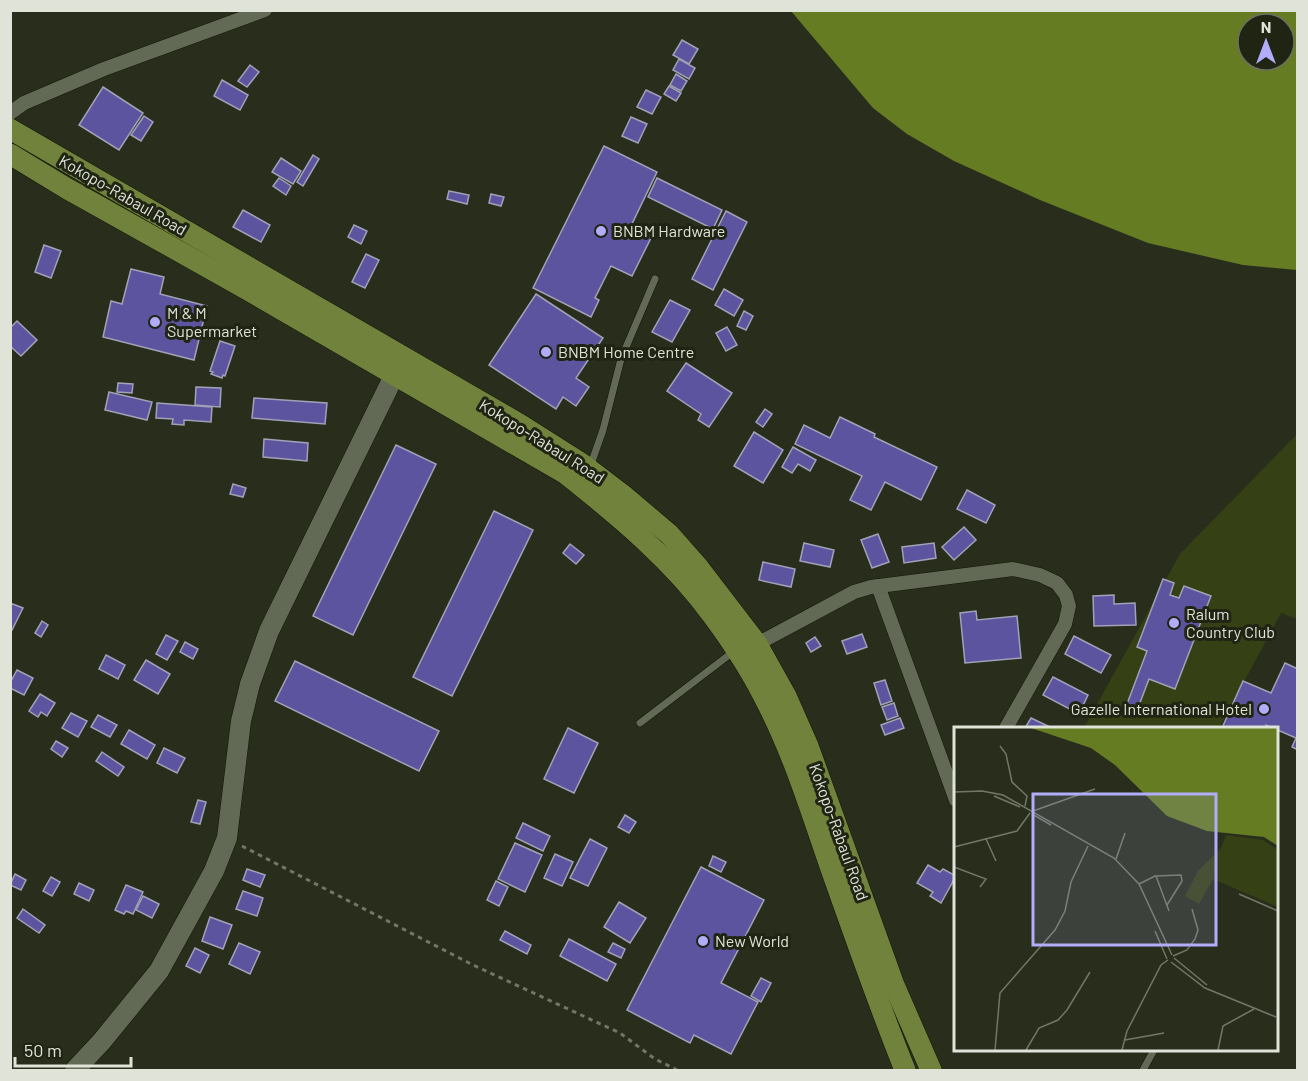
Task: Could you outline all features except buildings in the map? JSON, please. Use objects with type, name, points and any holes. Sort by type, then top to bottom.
[{"type":"main road","name":"Kokopo-Rabaul Road","points":[[10,129],[521,425],[590,469],[669,534],[699,568],[758,644],[786,696],[808,746],[894,985],[931,1071]]},
{"type":"main road","name":"Kokopo-Rabaul Road","points":[[10,154],[566,474],[651,546],[683,579],[713,616],[767,703],[789,750],[874,993],[905,1071]]},
{"type":"street","points":[[10,113],[24,103],[104,69],[265,10]]},
{"type":"street","points":[[75,1071],[159,971],[214,871],[227,838],[241,721],[250,684],[269,631],[394,376]]},
{"type":"street","points":[[758,644],[854,592],[878,586],[1013,569],[1040,575],[1057,583],[1066,595],[1070,606],[1065,624],[1007,727]]},
{"type":"street","points":[[878,586],[954,794]]},
{"type":"lane","points":[[590,469],[603,430],[621,359],[655,279]]},
{"type":"lane","points":[[640,723],[735,650]]},
{"type":"lane","points":[[1143,1071],[1153,1051]]},
{"type":"path","points":[[227,838],[329,893],[473,965],[620,1033],[655,1059],[677,1071]]},
{"type":"shaded area","points":[[791,11],[1297,11],[1297,270],[1243,265],[1148,243],[1040,200],[954,161],[907,134],[873,108]]},
{"type":"shaded area","points":[[1297,434],[1297,619],[1281,613],[1220,727],[1085,727],[1180,554]]},
{"type":"place","name":"BNBM Hardware","points":[[601,231]]},
{"type":"place","name":"M & M Supermarket","points":[[155,322]]},
{"type":"place","name":"BNBM Home Centre","points":[[546,352]]},
{"type":"place","name":"Ralum Country Club","points":[[1174,623]]},
{"type":"place","name":"Gazelle International Hotel","points":[[1264,709]]},
{"type":"place","name":"New World","points":[[703,941]]}]
